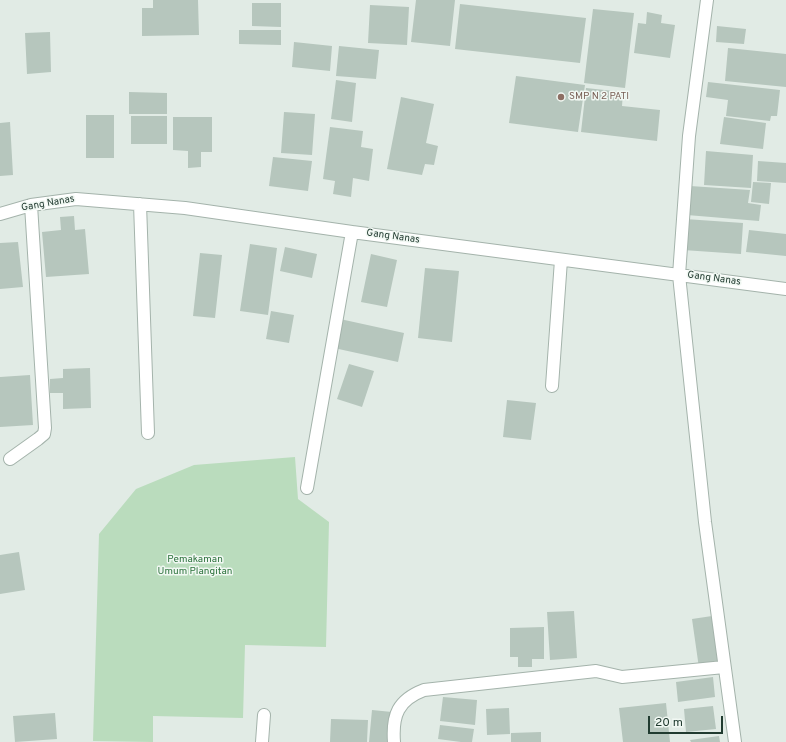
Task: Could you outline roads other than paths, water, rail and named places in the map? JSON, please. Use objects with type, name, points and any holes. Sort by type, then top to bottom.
[{"type":"street","points":[[707,0],[689,136],[679,275],[705,522],[735,742]]},
{"type":"street","name":"Gang Nanas","points":[[0,214],[31,205],[76,199],[185,208],[352,232],[786,289]]},
{"type":"street","points":[[140,204],[148,433]]},
{"type":"street","points":[[10,459],[44,434],[46,428],[31,205]]},
{"type":"street","points":[[307,488],[352,232]]},
{"type":"street","points":[[552,386],[561,260]]},
{"type":"street","points":[[394,742],[393,728],[400,705],[413,695],[424,690],[596,671],[622,677],[724,667]]},
{"type":"street","points":[[262,742],[264,715]]},
{"type":"place","name":"SMP N 2 PATI","points":[[561,97]]},
{"type":"park label","name":"Pemakaman Umum Plangitan","points":[[195,566]]}]
